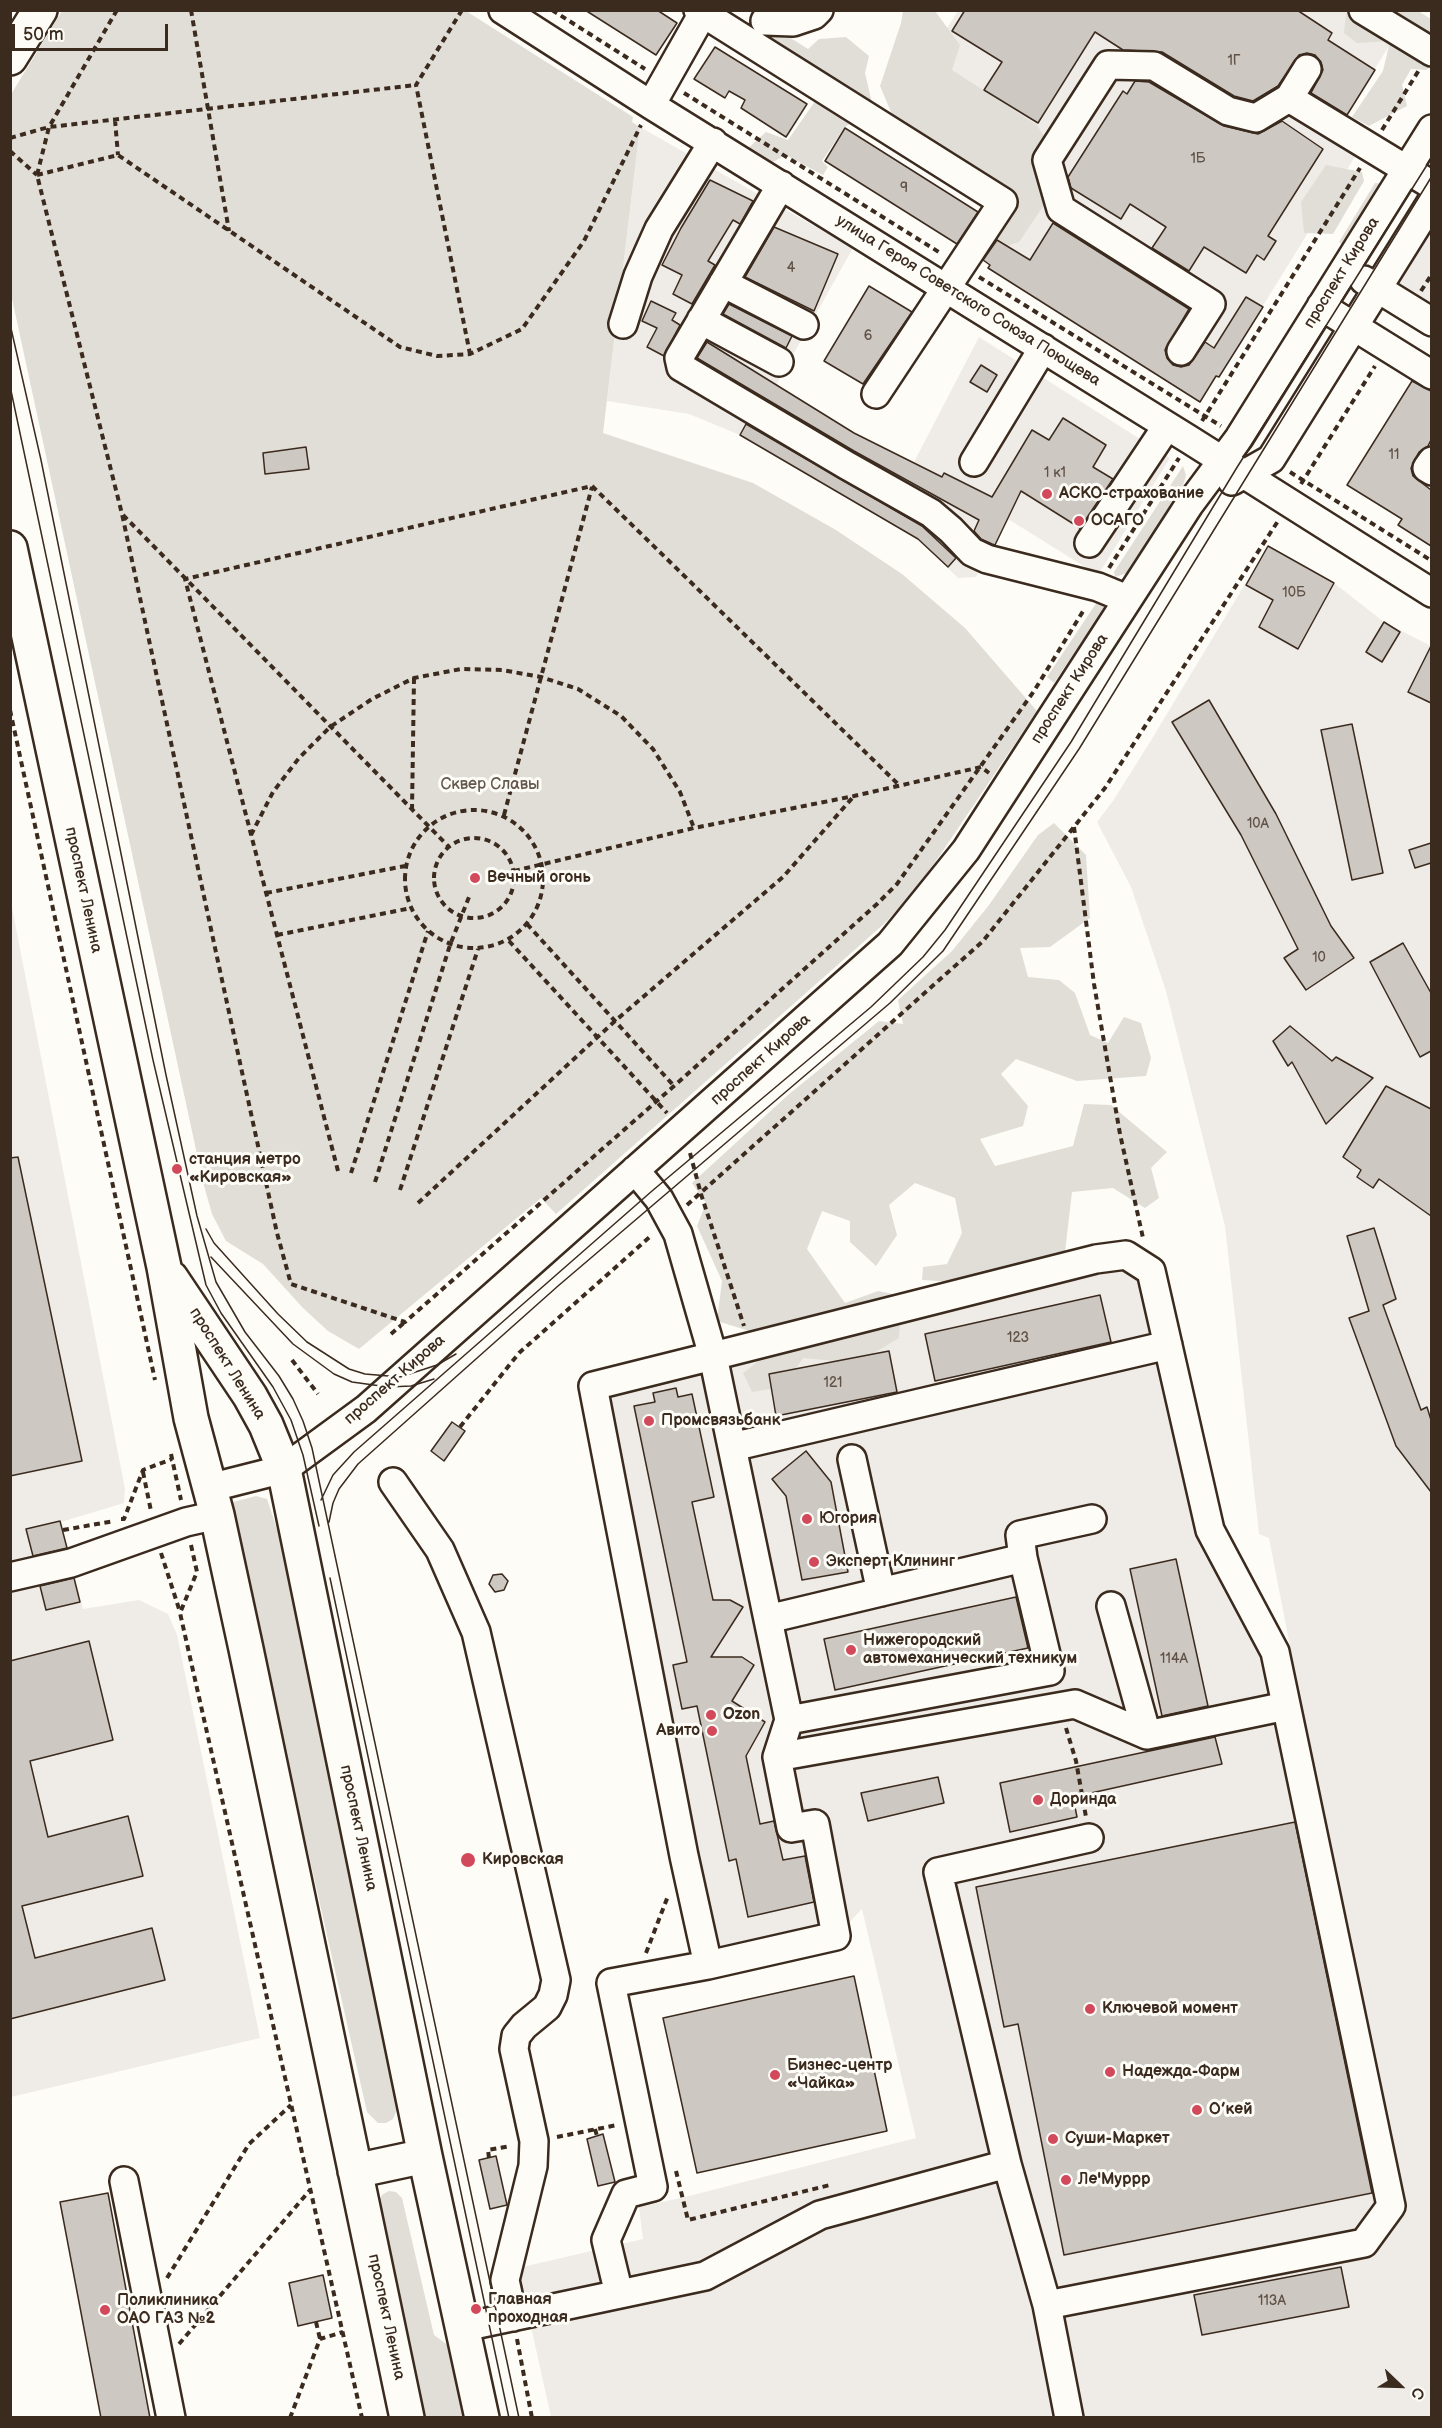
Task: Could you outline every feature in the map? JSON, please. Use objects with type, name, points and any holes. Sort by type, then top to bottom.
[{"type":"main road","points":[[10,58],[40,10]]},
{"type":"main road","name":"проспект Ленина","points":[[10,548],[164,1267],[191,1418],[204,1508],[355,2171],[407,2418]]},
{"type":"main road","name":"проспект Ленина","points":[[164,1267],[250,1396],[266,1425],[284,1469],[425,2156],[482,2418]]},
{"type":"main road","points":[[355,2171],[425,2156]]},
{"type":"street","name":"улица Героя Советского Союза Поющева","points":[[503,10],[781,185],[954,277],[1043,348],[1431,593]]},
{"type":"street","points":[[765,21],[793,22],[814,15],[819,10]]},
{"type":"street","points":[[1363,10],[1431,51]]},
{"type":"street","points":[[651,105],[701,12],[1003,202],[876,394]]},
{"type":"street","points":[[1181,351],[1211,304],[1061,209],[1047,160],[1108,65],[1154,66],[1228,111],[1256,118],[1289,98],[1307,69]]},
{"type":"street","points":[[1289,98],[1431,185]]},
{"type":"street","name":"проспект Кирова","points":[[10,1576],[71,1563],[204,1508],[284,1469],[366,1409],[890,944],[966,850],[1189,505],[1223,460],[1431,129]]},
{"type":"street","points":[[623,324],[638,276],[659,229],[713,142]]},
{"type":"street","points":[[781,185],[679,358],[681,367],[931,513],[972,552],[987,559],[1098,586],[1127,600]]},
{"type":"street","name":"проспект Кирова","points":[[1189,505],[1271,459],[1431,201]]},
{"type":"street","points":[[1345,268],[1421,315]]},
{"type":"street","points":[[723,283],[804,325]]},
{"type":"street","points":[[1321,306],[1431,375]]},
{"type":"street","points":[[701,320],[779,362]]},
{"type":"street","points":[[974,462],[1043,348]]},
{"type":"street","points":[[1089,543],[1167,426]]},
{"type":"street","points":[[1431,460],[1426,468],[1431,471]]},
{"type":"street","points":[[619,2294],[606,2240],[626,2194],[653,2187],[611,1983],[708,1965],[836,1936],[815,1824],[791,1828],[777,1757],[789,1720],[713,1356],[678,1234],[671,1218],[635,1170]]},
{"type":"street","points":[[708,1965],[684,1856],[592,1386],[1096,1259],[1126,1255],[1150,1271],[1210,1530],[1275,1652],[1391,2206],[1364,2243],[1047,2306]]},
{"type":"street","points":[[732,1447],[1168,1345]]},
{"type":"street","points":[[852,1459],[881,1592]]},
{"type":"street","points":[[393,1482],[440,1550],[476,1632],[556,1980],[553,1995],[547,2007],[524,2026],[516,2036],[514,2049],[534,2141],[533,2166],[505,2280],[513,2317]]},
{"type":"street","points":[[789,1720],[1050,1671],[1023,1558],[1020,1535],[1092,1519]]},
{"type":"street","points":[[768,1619],[1023,1558]]},
{"type":"street","points":[[1111,1606],[1147,1735]]},
{"type":"street","points":[[777,1757],[1075,1704],[1147,1735],[1286,1707]]},
{"type":"street","points":[[1069,2418],[1047,2306],[1007,2164],[938,1872],[1089,1838]]},
{"type":"street","points":[[464,2327],[705,2276],[820,2215],[1007,2164]]},
{"type":"street","points":[[124,2181],[171,2418]]},
{"type":"path","points":[[117,10],[49,127],[37,176],[122,514],[277,1233],[291,1284],[405,1322]]},
{"type":"path","points":[[191,10],[229,231]]},
{"type":"path","points":[[462,10],[416,85],[470,354]]},
{"type":"path","points":[[552,10],[664,81],[954,277],[1224,428]]},
{"type":"path","points":[[1201,423],[1431,51]]},
{"type":"path","points":[[10,138],[49,127],[416,85]]},
{"type":"path","points":[[37,176],[118,155],[400,347],[437,356],[470,354],[522,329],[584,241],[651,105]]},
{"type":"path","points":[[115,120],[118,155]]},
{"type":"path","points":[[10,150],[37,176]]},
{"type":"path","points":[[1421,315],[1431,274]]},
{"type":"path","points":[[1300,487],[1386,347]]},
{"type":"path","points":[[391,1334],[674,1086],[897,884],[1034,691],[1184,450]]},
{"type":"path","points":[[1286,469],[1431,561]]},
{"type":"path","points":[[184,579],[592,486]]},
{"type":"path","points":[[504,815],[592,486]]},
{"type":"path","points":[[592,486],[900,786]]},
{"type":"path","points":[[122,514],[448,846]]},
{"type":"path","points":[[460,1427],[519,1353],[983,941],[1105,788],[1281,516]]},
{"type":"path","points":[[184,579],[338,1171]]},
{"type":"path","points":[[251,835],[273,792],[299,758],[330,727],[372,699],[414,678],[461,669],[502,670],[541,677],[578,689],[621,717],[653,749],[680,792],[694,828]]},
{"type":"path","points":[[412,811],[414,678]]},
{"type":"path","points":[[10,710],[157,1389]]},
{"type":"path","points":[[514,871],[694,828],[854,796],[981,767]]},
{"type":"path","points":[[418,1203],[615,1021],[783,877],[854,796]]},
{"type":"path","points":[[484,809],[504,815],[525,830],[536,845],[543,864],[544,883],[539,904],[527,924],[509,941],[478,949],[450,945],[428,931],[411,908],[406,890],[405,866],[412,844],[428,827],[447,814],[463,810],[484,809]]},
{"type":"path","points":[[1074,827],[1094,984],[1120,1134],[1150,1271]]},
{"type":"path","points":[[465,838],[484,838],[503,849],[511,860],[514,871],[514,886],[510,897],[503,906],[484,917],[462,916],[444,905],[436,892],[435,866],[448,846],[465,838]]},
{"type":"path","points":[[266,893],[405,866]]},
{"type":"path","points":[[375,1182],[450,945],[469,897]]},
{"type":"path","points":[[277,935],[411,908]]},
{"type":"path","points":[[527,924],[674,1086]]},
{"type":"path","points":[[351,1173],[428,931]]},
{"type":"path","points":[[509,941],[670,1116]]},
{"type":"path","points":[[400,1190],[478,949]]},
{"type":"path","points":[[690,1149],[700,1194],[751,1347]]},
{"type":"path","points":[[292,1360],[318,1394]]},
{"type":"path","points":[[170,1448],[172,1459],[204,1508],[197,1572],[180,1613]]},
{"type":"path","points":[[63,1530],[124,1519],[143,1470],[172,1459]]},
{"type":"path","points":[[143,1470],[152,1515]]},
{"type":"path","points":[[160,1550],[180,1613],[362,2418]]},
{"type":"path","points":[[1060,1707],[1076,1761],[1089,1838]]},
{"type":"path","points":[[149,2307],[249,2144],[291,2105]]},
{"type":"path","points":[[595,2129],[597,2136]]},
{"type":"path","points":[[674,2163],[688,2220],[839,2183]]},
{"type":"path","points":[[160,2366],[311,2190]]},
{"type":"path","points":[[513,2317],[532,2418]]},
{"type":"path","points":[[290,2418],[320,2339],[316,2322]]},
{"type":"path","points":[[320,2339],[343,2332]]},
{"type":"shaded area","points":[[958,11],[1348,11],[1394,38],[1343,120],[1356,155],[1219,377],[1216,376],[1200,402],[988,268],[1003,243],[918,73]]},
{"type":"shaded area","points":[[640,127],[853,248],[776,385],[854,433],[914,462],[979,337],[1170,458],[1098,575],[1008,519],[976,577],[958,578],[918,539],[740,435],[689,414],[607,401]]},
{"type":"shaded area","points":[[1431,232],[1431,337],[1384,307]]},
{"type":"shaded area","points":[[1268,546],[1334,583],[1384,622],[1431,646],[1431,2417],[551,2417],[518,2268],[643,2239],[639,2207],[916,2138],[862,1909],[836,1936],[708,1965],[593,1386],[1096,1259],[1151,1271],[1210,1530],[1290,1722],[1304,1719],[1269,1538],[1259,1534],[1225,1226],[1166,991],[1131,887],[1097,822],[1150,742]]},
{"type":"shaded area","points":[[10,897],[125,1489],[124,1503],[61,1522],[83,1609],[139,1600],[168,1614],[177,1635],[260,2038],[11,2097]]},
{"type":"green space","name":"Сквер Славы","points":[[62,11],[466,11],[633,117],[632,122],[640,127],[603,433],[753,483],[836,530],[902,574],[965,628],[1037,711],[913,893],[885,923],[556,1214],[541,1198],[359,1349],[328,1331],[303,1308],[263,1264],[226,1241],[212,1214],[203,1182],[11,294],[10,96]]},
{"type":"green space","points":[[903,11],[935,11],[960,45],[952,70],[1037,125],[1047,141],[1046,202],[1019,242],[992,251],[983,243],[996,202],[905,145],[880,86]]},
{"type":"green space","points":[[1351,11],[1418,11],[1431,19],[1431,67],[1426,70],[1411,69],[1402,85],[1407,106],[1369,126],[1352,117],[1383,71],[1390,41],[1357,43],[1344,33],[1346,14]]},
{"type":"green space","points":[[748,22],[767,23],[808,49],[819,39],[846,37],[869,56],[865,73],[873,107],[845,127],[822,161],[828,167],[823,175],[786,155],[771,163],[746,150],[766,132],[788,140],[816,100],[744,53]]},
{"type":"green space","points":[[1326,165],[1362,172],[1364,181],[1333,234],[1304,233],[1301,202]]},
{"type":"green space","points":[[1375,183],[1386,184],[1346,248],[1339,242]]},
{"type":"green space","points":[[1183,466],[1186,475],[1184,483],[1127,573],[1115,577],[1114,572]]},
{"type":"green space","points":[[1102,601],[1103,611],[1054,683],[1047,677],[1097,602]]},
{"type":"green space","points":[[1054,823],[1086,855],[1090,918],[1050,947],[1020,948],[1028,977],[1059,980],[1075,993],[1090,1035],[1108,1043],[1124,1017],[1141,1023],[1151,1058],[1146,1076],[1077,1081],[1016,1059],[1001,1074],[1028,1106],[1023,1126],[980,1139],[995,1166],[1073,1146],[1084,1104],[1111,1105],[1167,1152],[1151,1168],[1159,1198],[1145,1208],[1113,1188],[1072,1192],[1065,1252],[975,1283],[922,1280],[923,1267],[947,1264],[962,1233],[955,1198],[915,1183],[889,1205],[897,1235],[876,1266],[850,1242],[850,1221],[822,1211],[807,1249],[845,1303],[878,1291],[902,1296],[899,1338],[857,1363],[803,1358],[783,1387],[752,1392],[743,1373],[764,1357],[759,1334],[717,1321],[722,1281],[697,1226],[706,1203],[692,1183],[788,1095],[879,1021],[903,1024],[898,1000],[952,951],[989,905],[1038,835]]},
{"type":"green space","points":[[256,1496],[267,1499],[282,1544],[400,2102],[393,2119],[386,2123],[378,2123],[367,2112],[230,1506],[233,1502]]},
{"type":"green space","points":[[389,2191],[396,2192],[402,2198],[434,2335],[449,2346],[464,2417],[422,2417],[378,2201],[383,2194]]},
{"type":"building","points":[[585,10],[657,10],[677,23],[656,55]]},
{"type":"building","points":[[965,10],[1297,10],[1332,33],[1328,40],[1375,70],[1347,115],[1311,93],[1323,70],[1321,62],[1315,55],[1307,53],[1299,55],[1278,86],[1253,101],[1234,96],[1162,52],[1123,50],[1095,32],[1038,123],[984,90],[1002,62],[952,31]]},
{"type":"building","points":[[715,47],[807,104],[786,137],[741,108],[745,100],[729,91],[725,98],[694,79]]},
{"type":"building","points":[[1135,81],[1149,82],[1224,126],[1258,134],[1282,121],[1323,149],[1268,236],[1276,241],[1264,260],[1257,255],[1246,273],[1204,247],[1189,271],[1152,248],[1166,227],[1130,204],[1121,219],[1071,188],[1068,177],[1123,91],[1127,94]]},
{"type":"building","points":[[845,128],[978,212],[957,244],[825,161]]},
{"type":"building","points":[[710,180],[753,201],[740,224],[733,220],[708,261],[715,265],[692,304],[673,294],[682,275],[662,265]]},
{"type":"building","points":[[1053,223],[1189,309],[1165,350],[1167,358],[1173,365],[1181,367],[1189,365],[1205,342],[1214,348],[1246,297],[1263,307],[1219,377],[1216,376],[1200,402],[988,268],[990,265],[983,260],[997,240],[1030,260]]},
{"type":"building","points":[[774,227],[838,254],[814,311],[745,277]]},
{"type":"building","points":[[869,286],[912,312],[863,384],[824,361]]},
{"type":"building","points":[[651,301],[676,313],[672,320],[680,325],[664,356],[647,347],[657,328],[642,321]]},
{"type":"building","points":[[729,304],[792,336],[786,348],[723,314]]},
{"type":"building","points":[[707,342],[854,433],[942,477],[944,473],[992,497],[1032,430],[1049,440],[1063,418],[1106,445],[1093,467],[1113,479],[1080,528],[1021,491],[995,545],[992,544],[981,539],[974,531],[979,520],[854,451],[697,358]]},
{"type":"building","points":[[981,365],[997,375],[987,392],[970,382]]},
{"type":"building","points":[[1412,381],[1431,391],[1431,440],[1428,446],[1419,452],[1411,468],[1413,476],[1431,490],[1431,546],[1398,525],[1402,519],[1347,485]]},
{"type":"building","points":[[746,424],[922,526],[956,558],[948,567],[918,539],[740,435]]},
{"type":"building","points":[[306,447],[309,469],[265,474],[263,453]]},
{"type":"building","points":[[1268,546],[1334,583],[1298,649],[1259,627],[1273,600],[1246,585]]},
{"type":"building","points":[[1384,622],[1400,632],[1382,662],[1366,652]]},
{"type":"building","points":[[1431,646],[1431,703],[1408,692]]},
{"type":"building","points":[[1209,700],[1276,814],[1331,926],[1354,958],[1306,990],[1284,958],[1298,949],[1241,835],[1172,722]]},
{"type":"building","points":[[1352,724],[1383,873],[1352,880],[1321,730]]},
{"type":"building","points":[[1431,843],[1431,863],[1415,868],[1409,850]]},
{"type":"building","points":[[1403,943],[1431,993],[1431,1051],[1420,1057],[1370,962]]},
{"type":"building","points":[[1290,1026],[1332,1061],[1336,1057],[1373,1078],[1326,1124],[1292,1062],[1288,1066],[1273,1041]]},
{"type":"building","points":[[1386,1086],[1431,1109],[1431,1216],[1379,1179],[1373,1188],[1357,1177],[1361,1170],[1343,1157]]},
{"type":"building","points":[[18,1157],[82,1461],[10,1476],[10,1158]]},
{"type":"building","points":[[1374,1228],[1396,1299],[1383,1305],[1421,1410],[1427,1407],[1431,1420],[1431,1492],[1396,1446],[1349,1318],[1369,1311],[1347,1236]]},
{"type":"building","points":[[1100,1295],[1111,1342],[935,1381],[925,1334]]},
{"type":"building","points":[[889,1351],[897,1392],[776,1416],[769,1374]]},
{"type":"building","points":[[676,1388],[678,1397],[692,1394],[714,1497],[692,1502],[713,1600],[730,1600],[743,1607],[711,1657],[742,1657],[754,1665],[732,1701],[765,1722],[746,1756],[760,1824],[774,1821],[783,1860],[805,1856],[814,1902],[748,1917],[736,1859],[729,1861],[697,1706],[682,1709],[673,1665],[687,1662],[634,1406],[655,1402],[653,1393]]},
{"type":"building","points":[[452,1422],[465,1431],[444,1461],[431,1451]]},
{"type":"building","points":[[806,1451],[831,1482],[848,1572],[802,1580],[786,1496],[772,1479]]},
{"type":"building","points":[[60,1521],[67,1548],[33,1556],[26,1529]]},
{"type":"building","points":[[1176,1559],[1208,1706],[1162,1716],[1130,1569]]},
{"type":"building","points":[[502,1574],[508,1581],[504,1590],[495,1592],[489,1584],[493,1575]]},
{"type":"building","points":[[74,1578],[80,1602],[46,1610],[40,1586]]},
{"type":"building","points":[[1016,1597],[1028,1648],[835,1690],[824,1639]]},
{"type":"building","points":[[89,1641],[113,1740],[30,1761],[48,1837],[128,1816],[143,1876],[22,1906],[35,1958],[152,1928],[165,1980],[10,2019],[10,1661]]},
{"type":"building","points":[[1215,1737],[1222,1764],[1073,1797],[1077,1817],[1010,1832],[1000,1783]]},
{"type":"building","points":[[938,1777],[944,1803],[868,1821],[861,1793]]},
{"type":"building","name":"О’кей","points":[[1295,1822],[1372,2193],[1064,2255],[1018,2024],[1004,2027],[976,1887]]},
{"type":"building","name":"Бизнес-центр «Чайка»","points":[[854,1976],[887,2131],[697,2173],[663,2018]]},
{"type":"building","points":[[603,2134],[615,2182],[598,2186],[587,2139]]},
{"type":"building","points":[[496,2156],[507,2205],[490,2209],[479,2160]]},
{"type":"building","name":"Поликлиника ОАО ГАЗ №2","points":[[108,2193],[150,2418],[101,2418],[60,2202]]},
{"type":"building","points":[[1341,2267],[1349,2307],[1202,2335],[1194,2295]]},
{"type":"building","points":[[323,2275],[332,2318],[298,2326],[289,2283]]},
{"type":"tram line","points":[[321,1500],[333,1475],[354,1452],[652,1191],[871,1007],[923,957],[945,930],[1071,742],[1236,469],[1432,157]]},
{"type":"tram line","points":[[329,1522],[339,1489],[358,1464],[558,1286],[890,1003],[943,951],[1079,749],[1432,176]]},
{"type":"tram line","points":[[10,324],[41,460],[166,1075],[197,1216],[216,1282],[245,1332],[279,1376],[293,1399],[312,1448],[519,2418]]},
{"type":"tram line","points":[[10,386],[153,1060],[206,1285],[221,1313],[273,1387],[291,1420],[303,1455],[319,1526]]},
{"type":"tram line","points":[[206,1229],[214,1243],[278,1314],[307,1342],[349,1369],[365,1374],[400,1377],[437,1365],[456,1354]]},
{"type":"tram line","points":[[211,1257],[293,1344],[334,1374],[352,1382],[388,1387],[411,1386],[434,1379]]},
{"type":"tram line","points":[[330,1578],[509,2418]]},
{"type":"place","name":"АСКО-страхование","points":[[1047,494]]},
{"type":"place","name":"ОСАГО","points":[[1079,521]]},
{"type":"place","name":"Вечный огонь","points":[[475,878]]},
{"type":"place","name":"станция метро «Кировская»","points":[[177,1169]]},
{"type":"place","name":"Промсвязьбанк","points":[[649,1421]]},
{"type":"place","name":"Югория","points":[[807,1519]]},
{"type":"place","name":"Эксперт Клининг","points":[[814,1562]]},
{"type":"place","name":"Нижегородский автомеханический техникум","points":[[851,1650]]},
{"type":"place","name":"Ozon","points":[[711,1715]]},
{"type":"place","name":"Авито","points":[[712,1731]]},
{"type":"place","name":"Доринда","points":[[1038,1800]]},
{"type":"place","name":"Кировская","points":[[468,1860]]},
{"type":"place","name":"Ключевой момент","points":[[1090,2009]]},
{"type":"place","name":"Надежда-Фарм","points":[[1110,2072]]},
{"type":"place","name":"Бизнес-центр «Чайка»","points":[[775,2075]]},
{"type":"place","name":"О’кей","points":[[1197,2110]]},
{"type":"place","name":"Суши-Маркет","points":[[1053,2139]]},
{"type":"place","name":"Ле'Муррр","points":[[1066,2180]]},
{"type":"place","name":"Главная проходная","points":[[476,2309]]},
{"type":"place","name":"Поликлиника ОАО ГАЗ №2","points":[[105,2310]]}]
